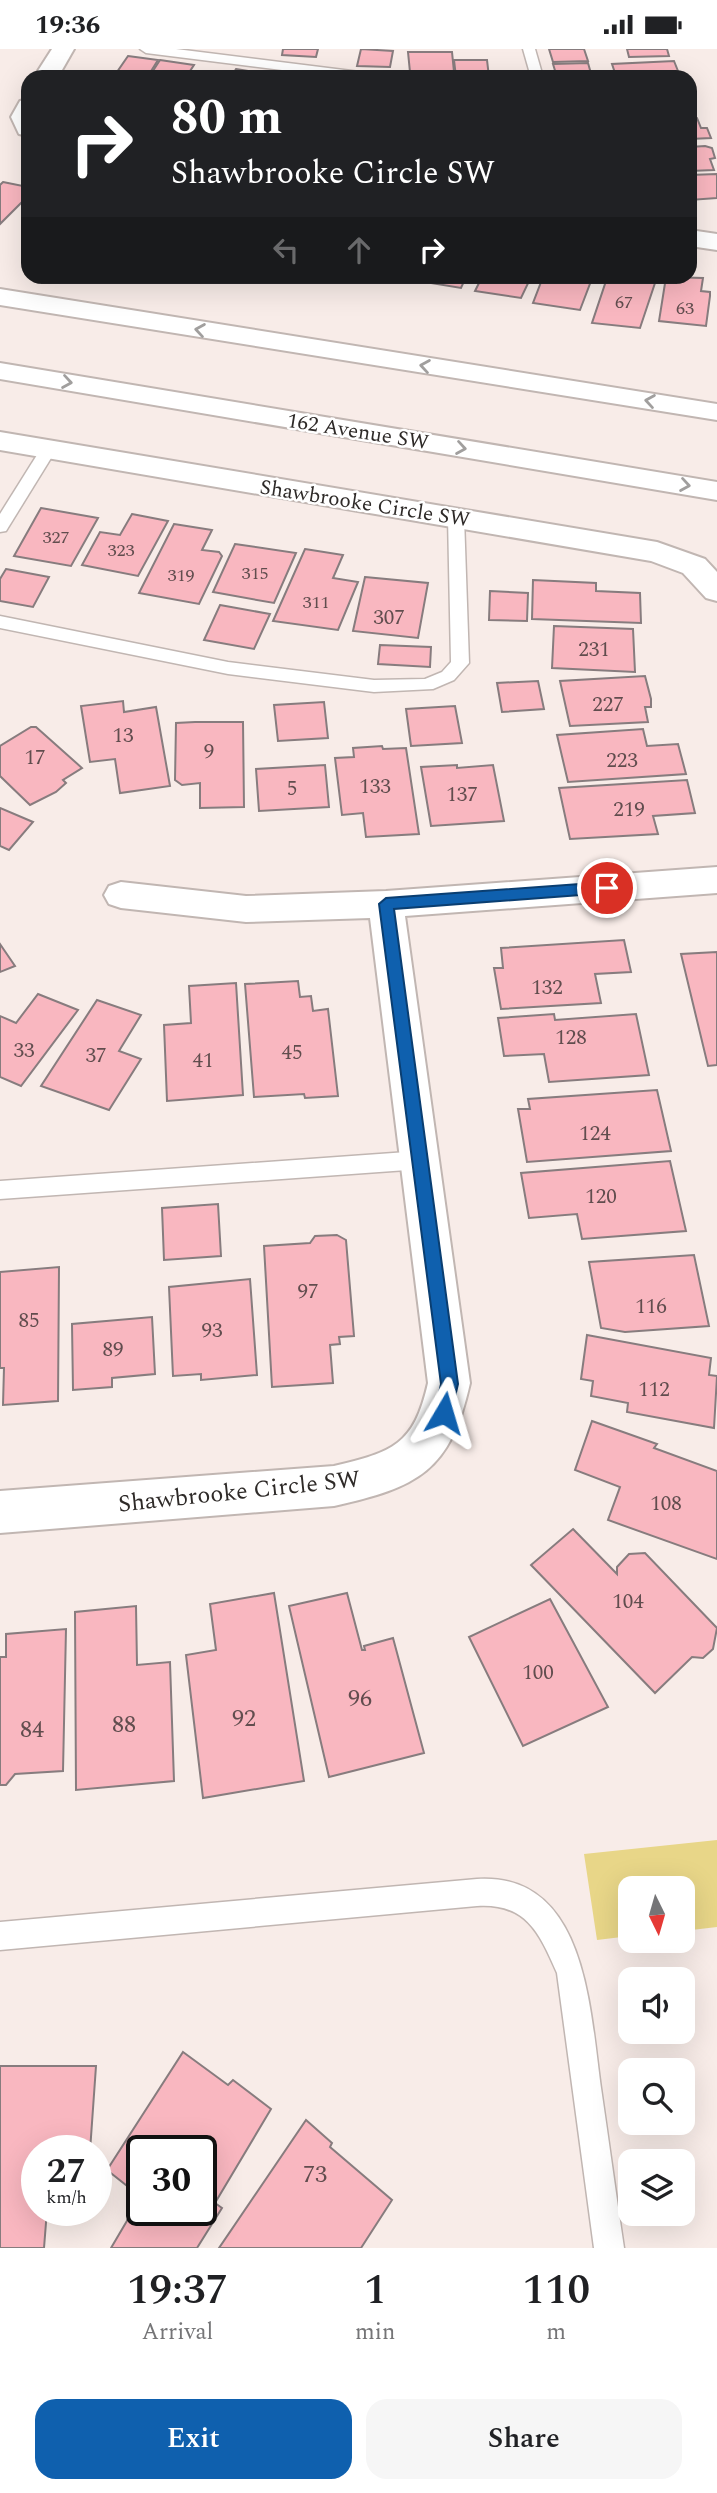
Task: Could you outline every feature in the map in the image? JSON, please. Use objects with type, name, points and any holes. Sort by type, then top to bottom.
[{"type":"street","points":[[50,70],[63,49]]},
{"type":"street","points":[[697,239],[717,242]]},
{"type":"street","points":[[0,297],[717,412]]},
{"type":"street","name":"162 Avenue SW","points":[[0,371],[717,491]]},
{"type":"street","name":"Shawbrooke Circle SW","points":[[0,441],[657,552],[694,566],[717,591]]},
{"type":"street","points":[[121,895],[246,909],[386,904],[717,880]]},
{"type":"street","name":"Shawbrooke Circle SW","points":[[0,1512],[334,1486],[387,1473],[407,1462],[428,1443],[444,1413],[449,1384],[386,904]]},
{"type":"lane","points":[[146,49],[312,70]]},
{"type":"lane","points":[[529,49],[535,70]]},
{"type":"lane","points":[[0,527],[48,450]]},
{"type":"lane","points":[[0,622],[228,668],[374,686],[427,685],[448,676],[460,663],[456,517]]},
{"type":"lane","points":[[0,1190],[421,1160]]},
{"type":"lane","points":[[0,1936],[449,1895],[504,1893],[535,1908],[555,1935],[571,1972],[609,2248]]},
{"type":"shaded area","points":[[717,1840],[717,1927],[695,1930],[695,1876],[618,1876],[618,1937],[597,1940],[584,1854]]},
{"type":"building","points":[[283,49],[318,49],[316,57],[282,55]]},
{"type":"building","points":[[361,49],[393,51],[390,67],[357,66]]},
{"type":"building","points":[[549,49],[584,49],[588,61],[553,62]]},
{"type":"building","points":[[627,49],[667,49],[669,56],[629,57]]},
{"type":"building","points":[[408,52],[452,52],[454,70],[410,70]]},
{"type":"building","points":[[128,56],[158,60],[152,70],[118,70]]},
{"type":"building","points":[[160,60],[194,65],[191,70],[154,70]]},
{"type":"building","points":[[454,60],[487,60],[488,70],[455,70]]},
{"type":"building","points":[[674,61],[678,70],[614,70],[612,64]]},
{"type":"building","points":[[588,63],[590,70],[555,70],[553,64]]},
{"type":"building","points":[[697,118],[701,128],[707,128],[711,138],[697,139]]},
{"type":"building","points":[[697,147],[712,148],[715,158],[710,159],[714,170],[697,171]]},
{"type":"building","points":[[717,174],[717,198],[697,199],[697,175]]},
{"type":"building","points":[[3,182],[21,186],[21,203],[0,224],[0,185]]},
{"type":"building","points":[[697,278],[703,278],[701,291],[710,292],[706,326],[659,321],[665,284],[697,284]]},
{"type":"building","points":[[437,284],[463,284],[461,288]]},
{"type":"building","points":[[478,284],[528,284],[521,298],[475,291]]},
{"type":"building","points":[[540,284],[590,284],[580,310],[533,303]]},
{"type":"building","points":[[605,284],[655,284],[640,328],[592,323]]},
{"type":"building","points":[[41,508],[98,518],[71,566],[14,556]]},
{"type":"building","points":[[132,514],[168,521],[138,576],[82,565],[100,532],[120,535]]},
{"type":"building","points":[[174,524],[212,530],[202,550],[219,552],[222,556],[199,604],[139,593]]},
{"type":"building","points":[[235,544],[296,553],[274,603],[213,592]]},
{"type":"building","points":[[305,549],[343,555],[333,578],[358,582],[338,630],[273,621]]},
{"type":"building","points":[[6,569],[49,577],[33,607],[0,601],[0,579]]},
{"type":"building","points":[[365,577],[428,583],[418,638],[353,631]]},
{"type":"building","points":[[533,580],[596,583],[596,591],[640,593],[641,623],[532,619]]},
{"type":"building","points":[[490,591],[528,593],[527,621],[489,620]]},
{"type":"building","points":[[220,605],[270,614],[254,649],[204,640]]},
{"type":"building","points":[[554,626],[633,629],[635,672],[552,668]]},
{"type":"building","points":[[380,645],[431,647],[430,667],[378,664]]},
{"type":"building","points":[[645,676],[651,699],[651,707],[645,707],[648,722],[570,726],[560,681]]},
{"type":"building","points":[[538,681],[544,709],[502,712],[497,683]]},
{"type":"building","points":[[123,701],[124,712],[156,707],[170,786],[120,793],[115,759],[90,762],[81,706]]},
{"type":"building","points":[[324,702],[328,738],[278,741],[274,705]]},
{"type":"building","points":[[455,706],[462,743],[411,746],[406,709]]},
{"type":"building","points":[[243,722],[244,807],[200,808],[200,783],[182,785],[175,780],[176,723]]},
{"type":"building","points":[[31,727],[36,727],[82,768],[63,780],[66,783],[56,792],[30,805],[0,776],[0,746]]},
{"type":"building","points":[[643,729],[647,746],[678,744],[686,774],[568,782],[557,735]]},
{"type":"building","points":[[382,746],[383,749],[406,748],[419,834],[366,837],[363,813],[342,815],[335,758],[354,757],[353,748]]},
{"type":"building","points":[[325,765],[329,807],[259,811],[256,769]]},
{"type":"building","points":[[457,765],[457,768],[493,765],[504,821],[431,826],[421,767]]},
{"type":"building","points":[[687,780],[695,813],[653,816],[658,834],[570,839],[559,788]]},
{"type":"building","points":[[0,808],[33,822],[9,850],[0,846]]},
{"type":"building","points":[[624,940],[631,972],[595,974],[601,1003],[501,1009],[494,968],[503,968],[501,948]]},
{"type":"building","points":[[0,944],[15,966],[0,972]]},
{"type":"building","points":[[717,952],[717,1065],[708,1066],[681,954]]},
{"type":"building","points":[[298,981],[300,997],[311,996],[313,1011],[328,1009],[338,1096],[305,1098],[304,1094],[254,1097],[245,984]]},
{"type":"building","points":[[236,983],[243,1095],[167,1101],[164,1025],[191,1023],[189,986]]},
{"type":"building","points":[[38,994],[78,1010],[21,1086],[0,1077],[0,1016],[16,1023]]},
{"type":"building","points":[[97,1000],[141,1015],[119,1051],[141,1059],[109,1110],[41,1086]]},
{"type":"building","points":[[554,1014],[555,1020],[636,1014],[649,1075],[549,1082],[544,1054],[504,1056],[498,1018]]},
{"type":"building","points":[[657,1090],[671,1151],[527,1162],[518,1109],[530,1109],[528,1099]]},
{"type":"building","points":[[670,1161],[686,1231],[582,1239],[577,1214],[529,1218],[521,1173]]},
{"type":"building","points":[[218,1204],[221,1256],[164,1260],[162,1208]]},
{"type":"building","points":[[337,1235],[346,1240],[354,1336],[339,1337],[340,1344],[330,1345],[333,1383],[272,1387],[264,1246],[310,1243],[315,1236]]},
{"type":"building","points":[[694,1255],[709,1326],[625,1332],[601,1328],[589,1262]]},
{"type":"building","points":[[59,1267],[58,1401],[3,1405],[4,1368],[0,1368],[0,1272]]},
{"type":"building","points":[[250,1279],[257,1375],[201,1380],[201,1374],[173,1376],[169,1287]]},
{"type":"building","points":[[152,1317],[155,1374],[112,1378],[112,1387],[73,1390],[72,1324]]},
{"type":"building","points":[[587,1335],[711,1358],[709,1375],[717,1376],[714,1428],[627,1412],[628,1403],[591,1396],[593,1381],[581,1379]]},
{"type":"building","points":[[592,1421],[657,1444],[654,1448],[717,1471],[717,1559],[608,1520],[620,1487],[575,1470]]},
{"type":"building","points":[[573,1529],[617,1574],[617,1567],[629,1554],[645,1553],[717,1628],[713,1649],[703,1658],[692,1657],[655,1693],[531,1565]]},
{"type":"building","points":[[274,1593],[304,1781],[203,1798],[186,1655],[216,1650],[210,1604]]},
{"type":"building","points":[[347,1593],[362,1650],[365,1650],[364,1646],[393,1638],[424,1753],[329,1777],[289,1606]]},
{"type":"building","points":[[550,1599],[608,1707],[523,1746],[469,1637]]},
{"type":"building","points":[[136,1606],[137,1665],[170,1662],[174,1781],[76,1790],[75,1612]]},
{"type":"building","points":[[66,1629],[63,1771],[15,1774],[6,1785],[0,1785],[0,1657],[6,1657],[6,1634]]},
{"type":"building","points":[[183,2052],[228,2085],[233,2080],[271,2109],[217,2200],[217,2135],[130,2135]]},
{"type":"building","points":[[0,2066],[96,2066],[91,2135],[21,2135],[21,2226],[46,2226],[44,2248],[0,2248]]},
{"type":"building","points":[[306,2120],[332,2143],[330,2147],[392,2200],[361,2248],[219,2248]]},
{"type":"building","points":[[126,2140],[126,2185],[112,2174],[112,2162]]},
{"type":"building","points":[[126,2222],[126,2226],[211,2226],[197,2248],[111,2248]]},
{"type":"route","points":[[444,1413],[449,1384],[386,904],[607,888]]}]
